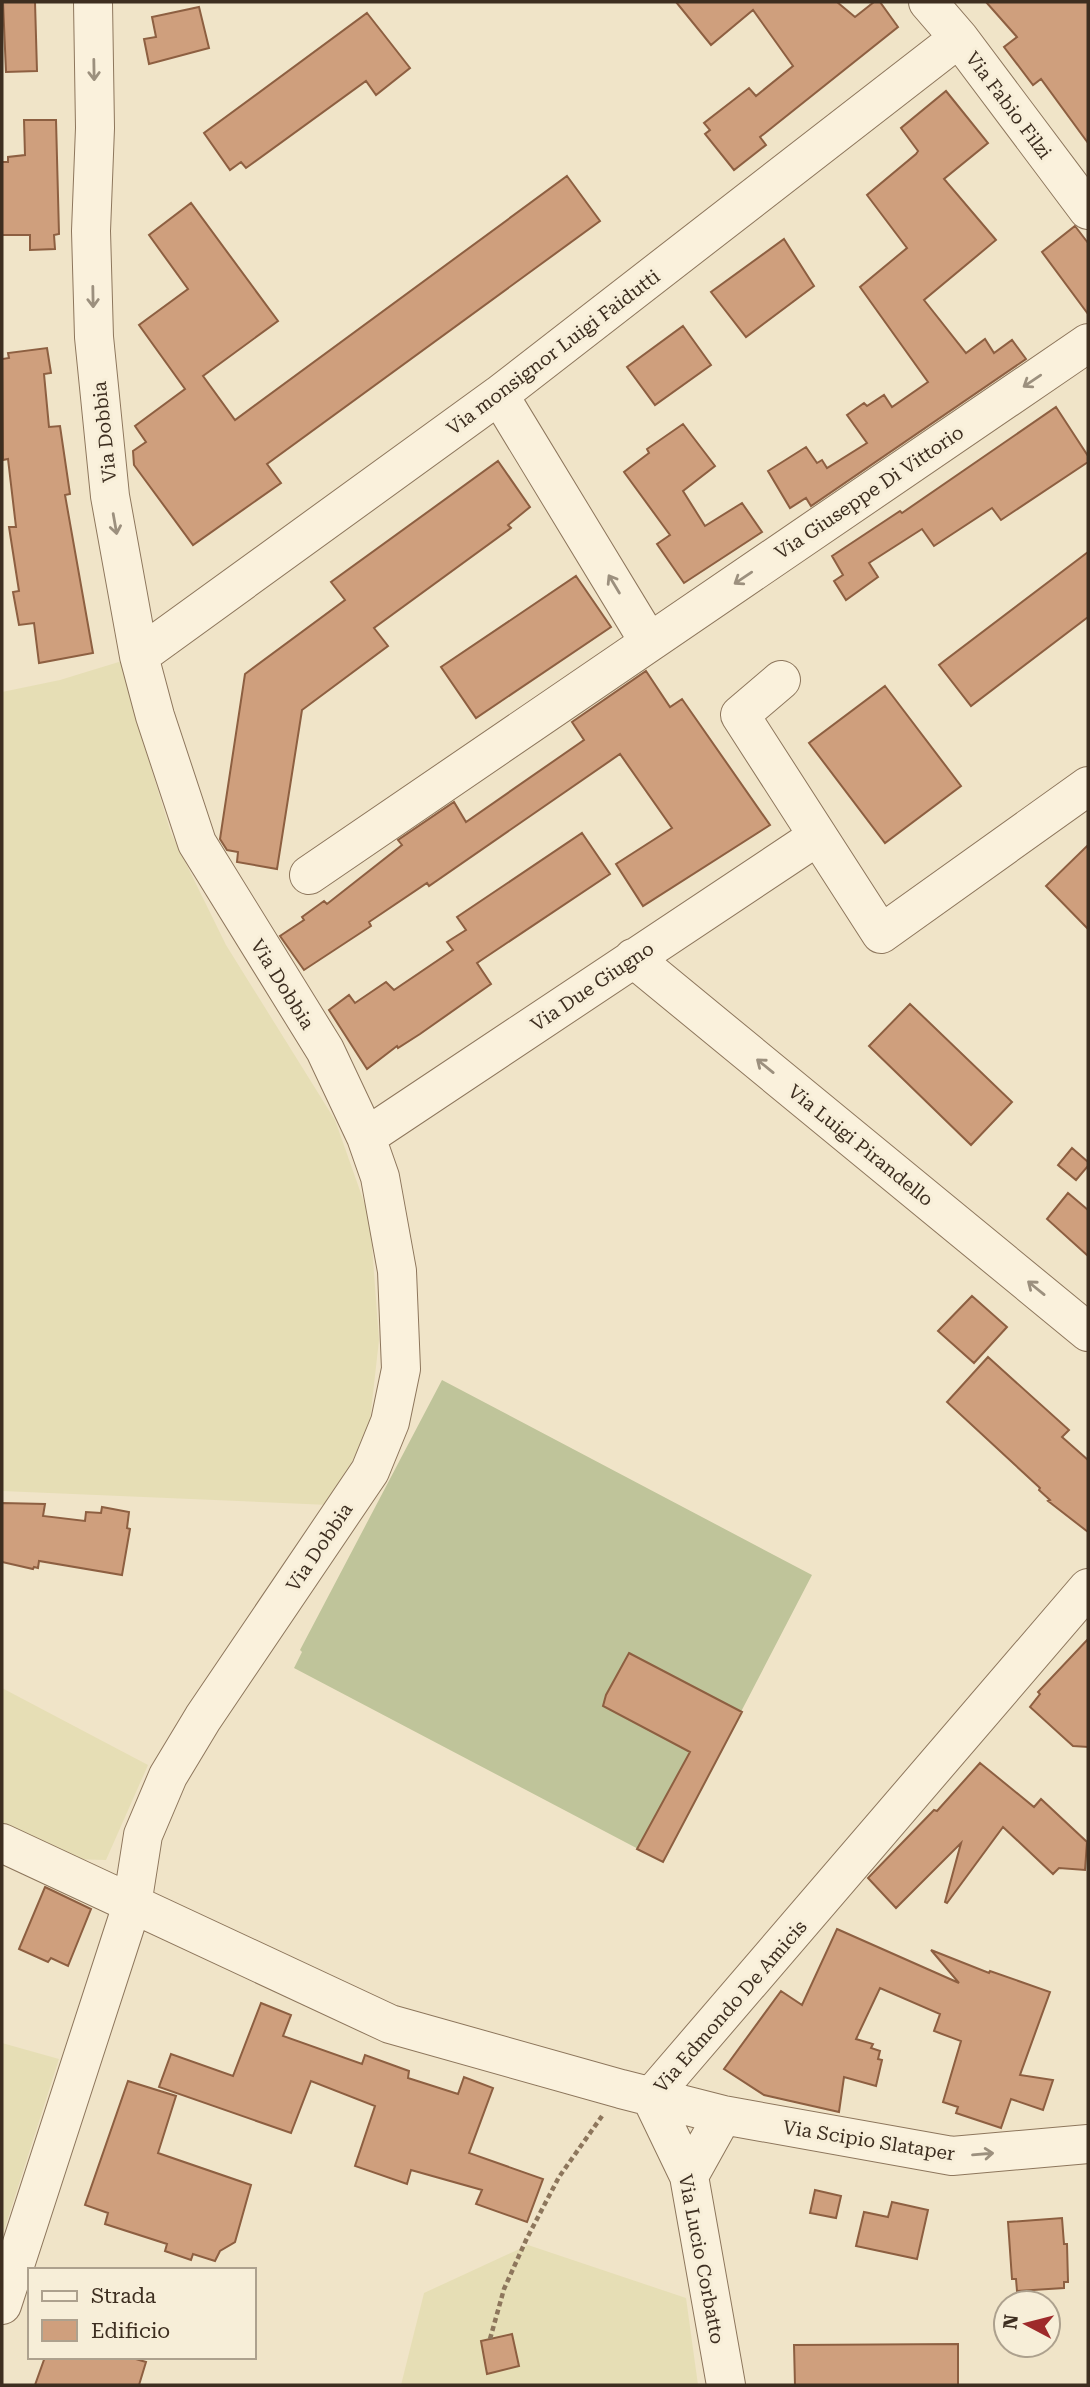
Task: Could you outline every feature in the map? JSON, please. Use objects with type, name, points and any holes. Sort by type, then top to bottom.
[{"type":"street","name":"Via Dobbia","points":[[2,2305],[132,1905],[143,1835],[168,1776],[370,1471],[390,1422],[401,1369],[397,1271],[380,1177],[366,1137],[325,1050],[197,843],[155,716],[139,656],[110,496],[94,337],[93,2]]},
{"type":"street","name":"Via Fabio Filzi","points":[[928,2],[959,38],[1088,209]]},
{"type":"street","name":"Via monsignor Luigi Faidutti","points":[[139,656],[499,396],[959,38]]},
{"type":"street","name":"Via Giuseppe Di Vittorio","points":[[309,875],[1088,342]]},
{"type":"street","points":[[499,396],[649,642]]},
{"type":"street","points":[[781,680],[740,715],[881,934],[1088,786]]},
{"type":"street","name":"Via Due Giugno","points":[[366,1137],[818,836]]},
{"type":"street","name":"Via Luigi Pirandello","points":[[634,958],[1088,1332]]},
{"type":"street","name":"Via Edmondo De Amicis","points":[[636,2093],[1088,1588]]},
{"type":"street","points":[[2,1843],[390,2024],[636,2093]]},
{"type":"street","name":"Via Scipio Slataper","points":[[636,2093],[723,2115],[952,2156],[1088,2144]]},
{"type":"street","name":"Via Lucio Corbatto","points":[[636,2093],[690,2176],[726,2385]]},
{"type":"street","points":[[690,2176],[723,2115]]},
{"type":"path","points":[[490,2339],[504,2289],[552,2189],[636,2093]]},
{"type":"shaded area","points":[[122,661],[133,709],[171,833],[226,945],[335,1120],[370,1219],[379,1340],[369,1429],[329,1505],[2,1491],[2,692],[60,680]]},
{"type":"shaded area","points":[[2,1688],[148,1765],[106,1860],[69,1859],[2,1826]]},
{"type":"shaded area","points":[[2,2043],[59,2059],[2,2237]]},
{"type":"shaded area","points":[[528,2245],[686,2298],[698,2385],[401,2385],[424,2293]]},
{"type":"green space","points":[[442,1380],[812,1575],[663,1862],[294,1668],[302,1652],[300,1650]]},
{"type":"building","points":[[3,2],[35,2],[37,71],[6,72]]},
{"type":"building","points":[[676,2],[837,2],[855,17],[874,2],[880,2],[898,27],[760,137],[766,145],[734,170],[705,134],[710,130],[704,123],[749,88],[756,96],[793,66],[753,10],[711,45]]},
{"type":"building","points":[[986,2],[1088,2],[1088,143],[1041,79],[1033,85],[1004,47],[1017,37]]},
{"type":"building","points":[[199,7],[209,48],[149,64],[144,39],[156,37],[152,17]]},
{"type":"building","points":[[367,13],[410,68],[376,95],[366,81],[246,168],[241,162],[230,170],[204,133]]},
{"type":"building","points":[[946,91],[988,143],[944,179],[996,240],[924,300],[966,353],[985,339],[994,353],[1012,340],[1026,359],[811,506],[806,498],[790,508],[768,471],[806,447],[817,463],[822,460],[827,468],[867,443],[847,415],[864,403],[867,406],[884,395],[892,407],[928,382],[860,287],[907,248],[867,195],[916,154],[918,151],[901,128]]},
{"type":"building","points":[[24,120],[56,120],[59,234],[54,235],[55,249],[30,250],[30,235],[2,235],[2,162],[8,162],[8,157],[25,155]]},
{"type":"building","points":[[567,176],[600,221],[267,464],[281,483],[193,545],[134,465],[133,451],[146,442],[135,426],[185,389],[139,325],[188,289],[149,235],[191,203],[278,321],[203,376],[235,420]]},
{"type":"building","points":[[1075,226],[1088,243],[1088,314],[1042,252]]},
{"type":"building","points":[[784,239],[814,286],[746,337],[711,292]]},
{"type":"building","points":[[683,326],[711,365],[655,405],[627,367]]},
{"type":"building","points":[[47,348],[51,373],[44,374],[49,427],[60,426],[70,494],[65,495],[93,653],[39,663],[34,623],[19,625],[13,592],[19,591],[9,527],[16,527],[8,459],[3,460],[2,359],[9,358],[8,353]]},
{"type":"building","points":[[1056,407],[1088,456],[1088,462],[1001,520],[992,508],[934,546],[922,529],[869,563],[878,577],[846,600],[834,581],[843,575],[832,556],[900,511],[902,513]]},
{"type":"building","points":[[683,424],[715,466],[683,491],[705,526],[742,503],[762,532],[684,583],[657,544],[670,535],[624,472],[649,453],[647,449]]},
{"type":"building","points":[[498,461],[530,507],[508,525],[511,528],[374,628],[388,646],[302,710],[277,869],[237,862],[238,852],[227,850],[220,839],[245,674],[345,600],[331,582]]},
{"type":"building","points":[[1088,552],[1088,617],[971,706],[939,665]]},
{"type":"building","points":[[576,576],[611,627],[476,718],[441,667]]},
{"type":"building","points":[[646,671],[670,707],[682,699],[770,825],[643,906],[616,864],[672,828],[620,754],[429,886],[427,883],[369,922],[371,926],[304,970],[280,936],[304,920],[302,917],[324,901],[327,904],[402,845],[398,840],[454,802],[466,822],[584,740],[572,722]]},
{"type":"building","points":[[885,686],[961,786],[885,843],[809,743]]},
{"type":"building","points":[[582,833],[610,874],[477,963],[491,984],[367,1069],[329,1010],[349,995],[355,1003],[386,982],[394,990],[453,950],[447,942],[466,930],[457,917]]},
{"type":"building","points":[[1088,845],[1088,929],[1046,886]]},
{"type":"building","points":[[910,1004],[1012,1102],[971,1145],[869,1046]]},
{"type":"building","points":[[1072,1148],[1088,1162],[1088,1166],[1076,1180],[1058,1165]]},
{"type":"building","points":[[1068,1193],[1088,1210],[1088,1256],[1047,1219]]},
{"type":"building","points":[[972,1296],[1007,1327],[974,1363],[938,1331]]},
{"type":"building","points":[[988,1357],[1069,1430],[1062,1437],[1088,1460],[1088,1532],[1048,1501],[1050,1500],[1040,1488],[947,1402]]},
{"type":"building","points":[[2,1503],[45,1504],[43,1516],[85,1521],[86,1512],[101,1513],[102,1507],[129,1512],[127,1528],[130,1529],[122,1575],[39,1561],[38,1568],[33,1569],[2,1562]]},
{"type":"building","points":[[1088,1639],[1088,1747],[1073,1746],[1030,1707],[1040,1694],[1038,1692]]},
{"type":"building","points":[[629,1653],[742,1712],[663,1862],[637,1849],[690,1752],[603,1706],[606,1695]]},
{"type":"building","points":[[980,1763],[1034,1807],[1041,1799],[1087,1842],[1085,1870],[1059,1868],[1053,1874],[1003,1827],[947,1903],[945,1902],[961,1843],[896,1908],[868,1878],[934,1810],[937,1811]]},
{"type":"building","points":[[45,1887],[91,1909],[68,1966],[51,1958],[48,1962],[19,1949]]},
{"type":"building","points":[[837,1929],[959,1983],[931,1950],[989,1973],[990,1971],[1050,1992],[1020,2075],[1053,2080],[1043,2110],[1011,2099],[1001,2128],[956,2113],[958,2107],[943,2102],[961,2041],[934,2031],[940,2014],[880,1988],[856,2039],[873,2044],[871,2048],[880,2051],[878,2059],[882,2060],[876,2086],[844,2077],[839,2112],[764,2095],[724,2069],[781,1991],[802,2005]]},
{"type":"building","points":[[261,2003],[291,2015],[283,2036],[362,2064],[365,2055],[409,2071],[408,2078],[458,2094],[464,2077],[493,2088],[469,2153],[543,2179],[527,2222],[476,2204],[482,2190],[411,2170],[407,2184],[355,2166],[375,2106],[311,2081],[291,2133],[159,2087],[171,2054],[233,2076]]},
{"type":"building","points":[[128,2081],[176,2096],[158,2153],[251,2185],[235,2242],[220,2251],[215,2261],[193,2254],[191,2260],[165,2251],[167,2244],[105,2224],[108,2213],[85,2205]]},
{"type":"building","points":[[815,2190],[841,2196],[836,2218],[810,2213]]},
{"type":"building","points":[[892,2202],[928,2210],[917,2259],[856,2246],[864,2212],[888,2217]]},
{"type":"building","points":[[1062,2218],[1064,2244],[1067,2244],[1068,2282],[1064,2282],[1064,2288],[1017,2289],[1016,2279],[1012,2279],[1008,2222]]},
{"type":"building","points":[[512,2334],[519,2366],[487,2374],[481,2341]]},
{"type":"building","points":[[958,2344],[958,2385],[795,2385],[794,2345]]},
{"type":"building","points":[[44,2359],[136,2359],[146,2362],[139,2385],[35,2385]]}]
